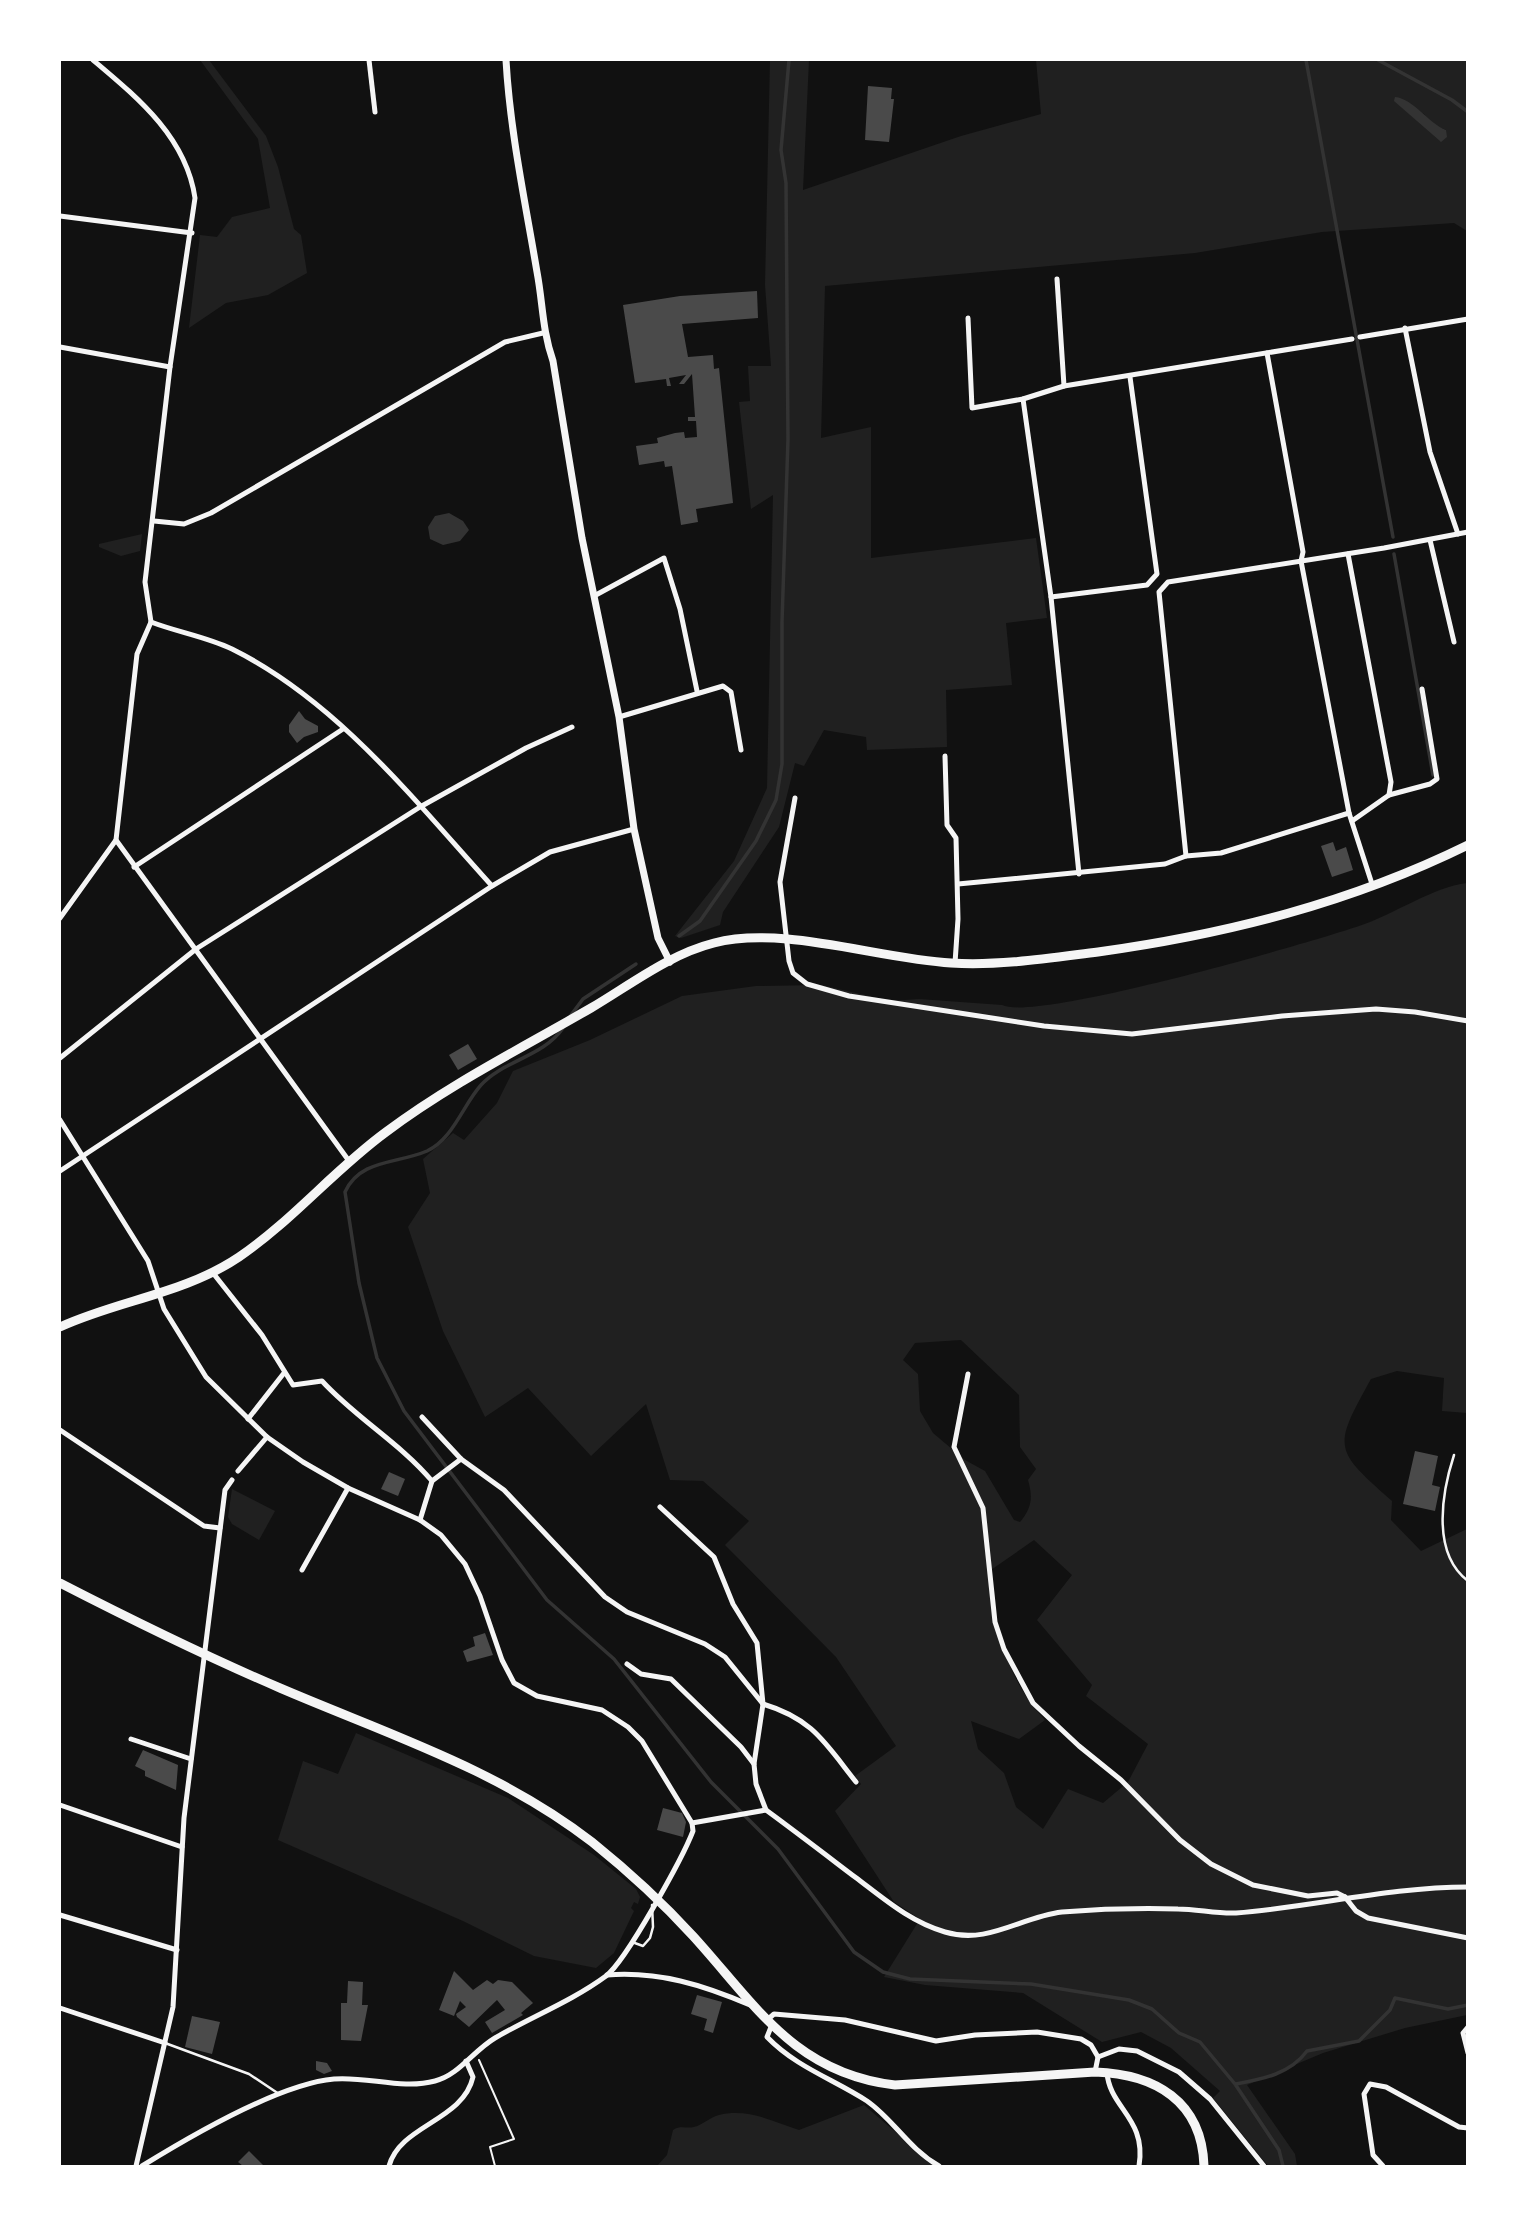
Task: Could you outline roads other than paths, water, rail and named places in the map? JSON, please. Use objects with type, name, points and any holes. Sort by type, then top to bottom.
[{"type":"main road","points":[[60,1327],[97,1312],[159,1295],[213,1273],[264,1239],[349,1161],[385,1132],[554,1028],[670,961],[711,943],[741,938],[784,940],[955,963],[1072,955],[1201,936],[1285,916],[1468,845]]},
{"type":"main road","points":[[60,1583],[204,1654],[495,1779],[537,1804],[590,1841],[654,1901],[768,2024],[798,2049],[822,2063],[870,2082],[895,2085],[1095,2072],[1143,2078],[1174,2096],[1198,2130],[1204,2166]]},
{"type":"street","points":[[60,918],[116,840],[137,654],[151,622],[145,582],[170,367],[192,233],[195,198],[192,175],[176,141],[129,90],[93,60]]},
{"type":"street","points":[[369,60],[375,112]]},
{"type":"street","points":[[506,60],[516,153],[538,276],[543,333],[553,360],[594,596],[619,716],[634,829],[658,938],[670,961]]},
{"type":"street","points":[[60,216],[192,233]]},
{"type":"street","points":[[1057,279],[1064,386]]},
{"type":"street","points":[[968,318],[972,408],[1023,399],[1064,386],[1352,339]]},
{"type":"street","points":[[1360,337],[1468,320]]},
{"type":"street","points":[[1405,328],[1430,452],[1458,534]]},
{"type":"street","points":[[154,521],[184,524],[211,513],[505,342],[543,333]]},
{"type":"street","points":[[60,347],[170,367]]},
{"type":"street","points":[[1267,353],[1303,552],[1301,561],[1349,813],[1372,884]]},
{"type":"street","points":[[1051,597],[1147,585],[1157,575],[1130,377]]},
{"type":"street","points":[[1023,399],[1051,597],[1079,874]]},
{"type":"street","points":[[1186,856],[1158,592],[1168,582],[1468,532]]},
{"type":"street","points":[[1430,540],[1454,642]]},
{"type":"street","points":[[1348,554],[1383,735],[1391,782],[1390,795]]},
{"type":"street","points":[[594,596],[664,558],[680,609],[697,691]]},
{"type":"street","points":[[151,622],[231,649],[274,673],[343,729],[420,807],[492,886]]},
{"type":"street","points":[[619,716],[697,691],[723,686],[731,692],[741,750]]},
{"type":"street","points":[[1352,821],[1390,795],[1430,784],[1437,779],[1422,689]]},
{"type":"street","points":[[60,1058],[196,949],[420,807],[526,748],[572,727]]},
{"type":"street","points":[[134,867],[343,729]]},
{"type":"street","points":[[946,756],[947,825],[956,838],[958,884],[955,963]]},
{"type":"street","points":[[794,798],[780,882],[784,940],[793,973],[807,984],[849,996],[918,1008],[1044,1026],[1132,1034],[1282,1016],[1376,1009],[1468,1021]]},
{"type":"street","points":[[958,884],[1164,864],[1186,856],[1221,853],[1349,813]]},
{"type":"street","points":[[60,1171],[492,886],[550,852],[634,829]]},
{"type":"street","points":[[116,840],[349,1161]]},
{"type":"street","points":[[60,1120],[148,1261],[159,1295],[180,1338],[206,1377],[267,1437],[348,1488],[420,1520],[441,1535],[465,1564],[514,1683],[537,1696],[602,1710],[628,1727],[642,1741],[692,1823],[685,1852],[631,1942],[607,1975],[492,2040],[451,2074],[433,2082],[409,2084],[332,2079],[280,2096],[189,2137],[142,2166]]},
{"type":"street","points":[[213,1273],[262,1335],[293,1385],[322,1381],[343,1404],[413,1459],[432,1481]]},
{"type":"street","points":[[248,1419],[284,1373]]},
{"type":"street","points":[[968,1374],[954,1447],[983,1508],[995,1622],[1004,1649],[1033,1703],[1121,1780],[1180,1840],[1211,1864],[1253,1885],[1308,1896],[1337,1893],[1345,1897],[1356,1911],[1368,1917],[1468,1938]]},
{"type":"street","points":[[422,1417],[461,1460],[504,1490],[605,1597],[627,1612],[705,1644],[725,1657],[763,1704],[790,1712],[816,1730],[856,1783]]},
{"type":"street","points":[[60,1430],[204,1526],[220,1528]]},
{"type":"street","points":[[238,1471],[267,1437]]},
{"type":"street","points":[[420,1520],[432,1481],[461,1460]]},
{"type":"street","points":[[136,2166],[173,2007],[182,1847],[191,1759],[225,1490],[232,1480]]},
{"type":"street","points":[[302,1570],[348,1488]]},
{"type":"street","points":[[660,1507],[714,1557],[733,1604],[757,1643],[763,1704],[754,1764],[756,1784],[766,1810],[910,1917],[959,1936],[995,1934],[1033,1917],[1062,1912],[1180,1909],[1232,1913],[1303,1906],[1345,1897],[1429,1887],[1468,1887]]},
{"type":"street","points":[[627,1664],[641,1674],[671,1679],[741,1747],[754,1764]]},
{"type":"street","points":[[131,1738],[191,1759]]},
{"type":"street","points":[[60,1805],[182,1847]]},
{"type":"street","points":[[692,1823],[766,1810]]},
{"type":"street","points":[[60,1915],[177,1950]]},
{"type":"street","points":[[607,1975],[635,1973],[687,1981],[751,2005]]},
{"type":"street","points":[[60,2008],[165,2043]]},
{"type":"street","points":[[939,2166],[918,2154],[869,2102],[781,2051],[767,2036],[768,2024],[774,2014],[845,2020],[936,2041],[1037,2032],[1081,2039],[1091,2045],[1098,2057],[1095,2072]]},
{"type":"street","points":[[1468,2026],[1463,2033],[1468,2053]]},
{"type":"street","points":[[1098,2057],[1119,2049],[1137,2051],[1179,2072],[1210,2099],[1264,2166]]},
{"type":"street","points":[[389,2166],[402,2143],[448,2112],[468,2089],[473,2077],[466,2061]]},
{"type":"street","points":[[1107,2072],[1107,2081],[1135,2124],[1142,2147],[1139,2166]]},
{"type":"street","points":[[1383,2166],[1373,2155],[1364,2094],[1370,2084],[1385,2087],[1450,2123],[1468,2128]]},
{"type":"lane","points":[[1454,1455],[1443,1503],[1445,1544],[1453,1563],[1468,1581]]},
{"type":"lane","points":[[631,1942],[643,1946],[650,1938],[654,1901]]},
{"type":"lane","points":[[165,2043],[249,2074],[280,2096]]},
{"type":"waterway","points":[[679,936],[700,921],[756,841],[776,800],[782,764],[782,622],[788,439],[786,183],[781,150],[789,60]]},
{"type":"waterway","points":[[1306,60],[1393,537]]},
{"type":"waterway","points":[[1378,60],[1452,100],[1468,112]]},
{"type":"waterway","points":[[1394,554],[1433,775]]},
{"type":"waterway","points":[[571,1015],[583,999],[636,964]]},
{"type":"waterway","points":[[563,1028],[545,1046],[501,1070],[481,1085],[451,1130],[436,1146],[370,1168],[352,1181],[345,1192],[359,1283],[377,1358],[404,1411],[547,1600],[614,1659],[711,1782],[778,1849],[854,1952],[883,1972],[910,1979],[1031,1984],[1129,2000],[1152,2009],[1179,2033],[1200,2042],[1235,2084],[1279,2150],[1283,2166]]},
{"type":"waterway","points":[[1236,2084],[1284,2070],[1307,2051],[1359,2041],[1390,2010],[1395,1998],[1448,2009],[1468,2005]]}]
